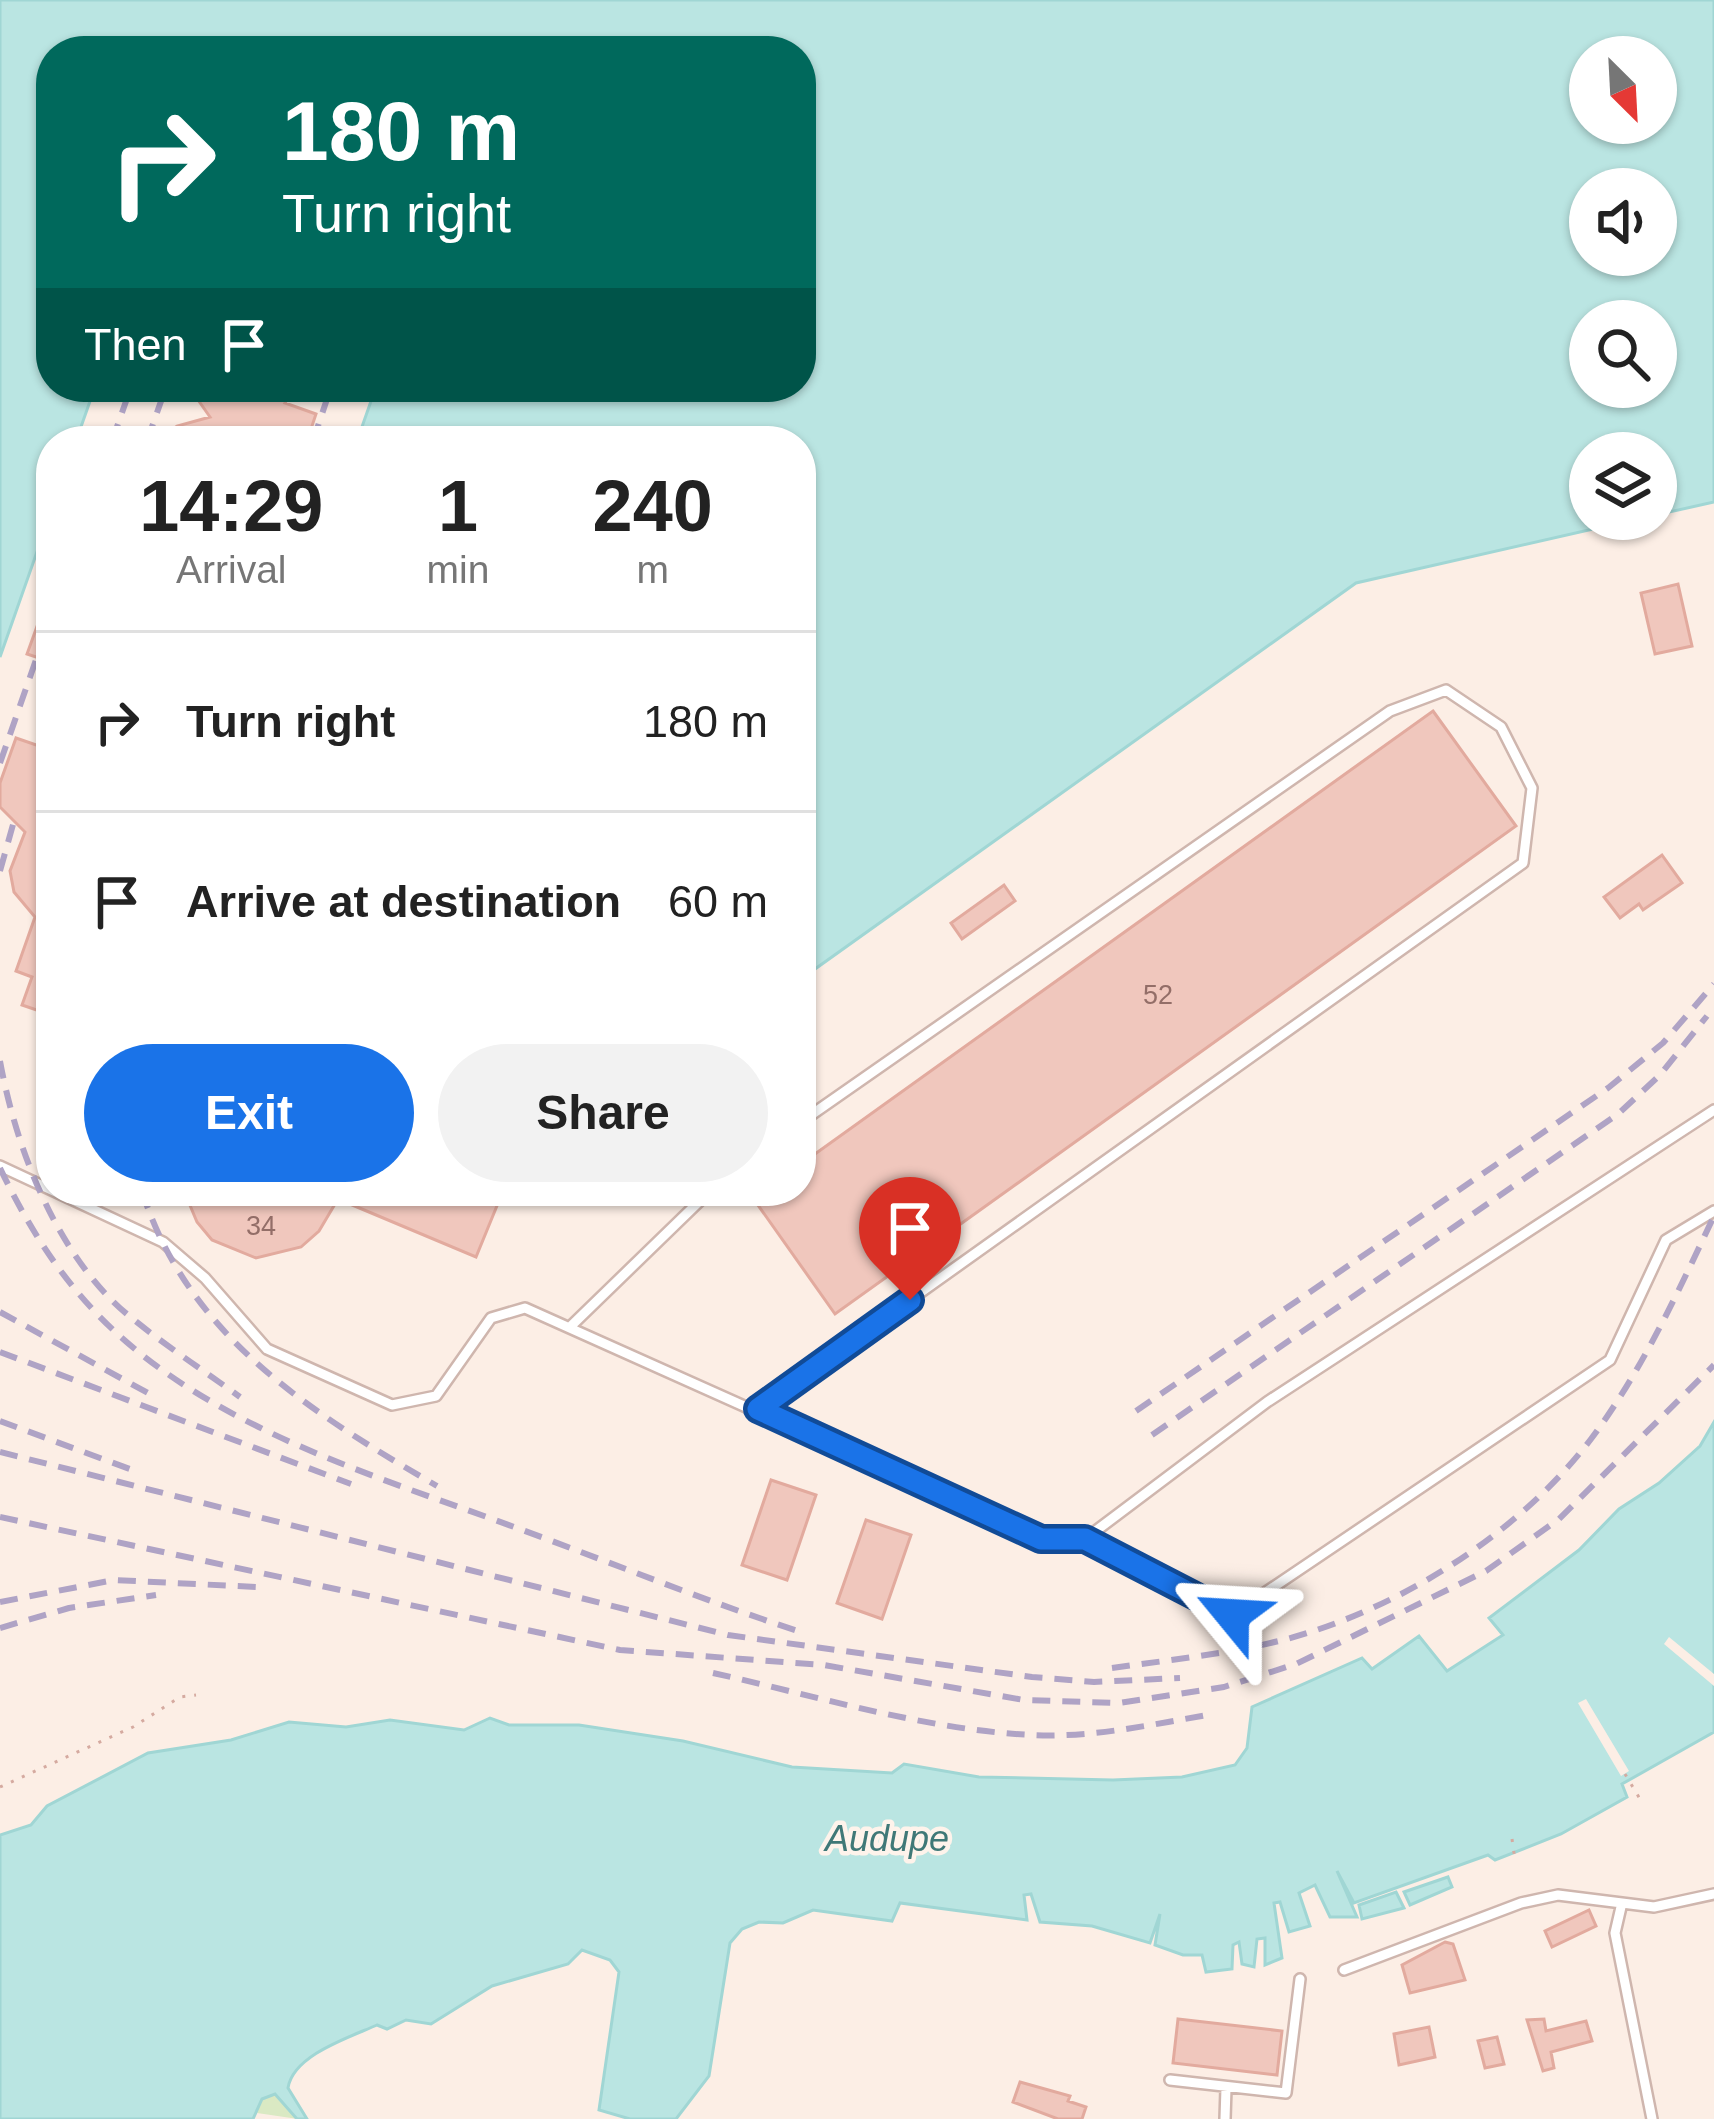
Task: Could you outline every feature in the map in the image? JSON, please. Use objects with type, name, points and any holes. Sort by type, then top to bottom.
[{"type":"lane","points":[[758,1409],[1523,863],[1532,788],[1501,727],[1446,690],[1390,711],[816,1112]]},
{"type":"lane","points":[[1085,1539],[1267,1402],[1714,1110]]},
{"type":"lane","points":[[0,1166],[36,1183]]},
{"type":"lane","points":[[86,1206],[163,1242],[206,1278],[267,1348],[392,1405],[436,1396],[491,1318],[525,1308],[1041,1539],[1085,1539],[1232,1615],[1610,1360],[1666,1240],[1714,1211]]},
{"type":"lane","points":[[571,1326],[695,1206]]},
{"type":"lane","points":[[1344,1970],[1521,1903],[1558,1895],[1622,1907],[1654,1907],[1714,1894]]},
{"type":"lane","points":[[1622,1907],[1616,1933],[1619,1959],[1652,2119]]},
{"type":"lane","points":[[1170,2080],[1286,2093],[1300,1979]]},
{"type":"lane","points":[[1226,2088],[1226,2119]]},
{"type":"path","points":[[0,1787],[133,1727],[180,1697],[196,1694]]},
{"type":"path","points":[[1625,1774],[1640,1799]]},
{"type":"path","points":[[1512,1839],[1515,1860]]},
{"type":"green space","points":[[275,2094],[298,2119],[257,2113],[262,2099]]},
{"type":"water","points":[[0,0],[1714,0],[1714,502],[1677,510],[1677,432],[1569,432],[1569,534],[1356,583],[816,968],[816,426],[362,426],[371,402],[816,402],[816,36],[36,36],[36,402],[90,402],[81,426],[36,426],[36,555],[0,657]]},
{"type":"water","name":"Audupe","points":[[1714,1422],[1714,1732],[1622,1784],[1627,1797],[1561,1834],[1495,1860],[1488,1855],[1354,1903],[1337,1871],[1357,1917],[1330,1917],[1315,1885],[1299,1893],[1310,1926],[1289,1932],[1280,1902],[1274,1903],[1282,1958],[1265,1965],[1265,1938],[1257,1939],[1254,1967],[1242,1964],[1239,1942],[1233,1945],[1232,1969],[1206,1972],[1202,1955],[1183,1955],[1155,1945],[1160,1914],[1150,1943],[1092,1926],[1040,1922],[1031,1894],[1024,1895],[1027,1920],[900,1903],[892,1921],[813,1910],[783,1923],[759,1922],[742,1929],[730,1943],[709,2076],[676,2119],[630,2119],[599,2110],[619,1972],[610,1960],[582,1950],[568,1964],[492,1986],[431,2024],[406,2020],[387,2029],[377,2025],[324,2049],[300,2066],[288,2088],[307,2119],[297,2119],[275,2094],[262,2099],[253,2119],[0,2119],[0,1835],[31,1825],[47,1806],[148,1753],[231,1740],[289,1722],[346,1727],[390,1720],[464,1730],[490,1718],[509,1725],[579,1725],[683,1741],[792,1767],[892,1773],[904,1764],[979,1777],[1182,1777],[1235,1765],[1247,1748],[1252,1707],[1362,1658],[1372,1669],[1419,1636],[1447,1671],[1503,1635],[1489,1618],[1579,1550],[1619,1509],[1659,1483],[1700,1446]]},
{"type":"water","points":[[1448,1877],[1452,1887],[1410,1905],[1404,1892]]},
{"type":"water","points":[[1396,1892],[1404,1908],[1362,1919],[1359,1905]]},
{"type":"pier","points":[[1669,1637],[1714,1674],[1714,1686],[1664,1644]]},
{"type":"pier","points":[[1586,1699],[1629,1771],[1621,1776],[1578,1703]]},
{"type":"building","points":[[200,402],[286,402],[316,414],[312,426],[177,426],[210,417]]},
{"type":"building","points":[[1678,584],[1692,646],[1655,654],[1641,593]]},
{"type":"building","points":[[36,629],[36,657],[27,654]]},
{"type":"building","points":[[1433,711],[1516,826],[835,1314],[759,1206],[816,1206],[816,1153]]},
{"type":"building","points":[[16,738],[36,745],[36,1010],[22,1005],[32,977],[16,971],[35,917],[14,892],[10,871],[25,832],[0,807],[0,783]]},
{"type":"building","points":[[1662,855],[1682,883],[1643,910],[1639,904],[1620,918],[1604,897]]},
{"type":"building","points":[[1004,885],[1015,901],[962,939],[951,923]]},
{"type":"building","points":[[190,1206],[334,1206],[319,1231],[301,1247],[256,1258],[212,1240]]},
{"type":"building","points":[[355,1206],[497,1206],[476,1257]]},
{"type":"building","points":[[771,1480],[816,1495],[787,1580],[742,1565]]},
{"type":"building","points":[[866,1520],[911,1535],[882,1619],[837,1603]]},
{"type":"building","points":[[1589,1910],[1596,1926],[1552,1947],[1545,1931]]},
{"type":"building","points":[[1445,1942],[1453,1944],[1465,1980],[1410,1993],[1402,1965]]},
{"type":"building","points":[[1178,2019],[1282,2031],[1277,2075],[1173,2063]]},
{"type":"building","points":[[1544,2019],[1546,2031],[1586,2021],[1592,2041],[1551,2052],[1554,2068],[1543,2071],[1527,2020]]},
{"type":"building","points":[[1429,2027],[1435,2057],[1399,2065],[1394,2034]]},
{"type":"building","points":[[1497,2037],[1504,2064],[1485,2068],[1478,2041]]},
{"type":"building","points":[[1020,2082],[1070,2096],[1068,2101],[1086,2107],[1082,2119],[1058,2119],[1013,2102]]},
{"type":"railway","points":[[117,426],[126,402]]},
{"type":"railway","points":[[152,426],[161,402]]},
{"type":"railway","points":[[318,426],[326,402]]},
{"type":"railway","points":[[0,763],[36,660]]},
{"type":"railway","points":[[0,871],[14,821]]},
{"type":"railway","points":[[1136,1411],[1608,1088],[1663,1043],[1714,984]]},
{"type":"railway","points":[[1152,1435],[1618,1114],[1660,1075],[1707,1016]]},
{"type":"railway","points":[[0,1061],[36,1182]]},
{"type":"railway","points":[[0,1168],[38,1238],[85,1300],[122,1338],[211,1401],[362,1472],[801,1632]]},
{"type":"railway","points":[[47,1206],[80,1263],[103,1291],[169,1347],[240,1397]]},
{"type":"railway","points":[[148,1206],[190,1288],[260,1366],[345,1430],[437,1486]]},
{"type":"railway","points":[[1112,1668],[1241,1649],[1326,1627],[1412,1588],[1492,1536],[1562,1474],[1591,1439],[1658,1331],[1714,1216]]},
{"type":"railway","points":[[0,1312],[148,1393]]},
{"type":"railway","points":[[0,1352],[351,1484]]},
{"type":"railway","points":[[0,1517],[620,1650],[824,1665],[1024,1700],[1119,1703],[1224,1687],[1296,1664],[1486,1571],[1559,1519],[1714,1365]]},
{"type":"railway","points":[[0,1421],[135,1471]]},
{"type":"railway","points":[[0,1452],[728,1635],[1032,1677],[1094,1682],[1180,1678]]},
{"type":"railway","points":[[0,1602],[114,1580],[256,1587]]},
{"type":"railway","points":[[0,1628],[69,1608],[156,1595]]},
{"type":"railway","points":[[713,1673],[912,1719],[992,1732],[1076,1735],[1207,1715]]},
{"type":"route","points":[[910,1300],[758,1409],[1041,1539],[1085,1539],[1232,1615]]}]
